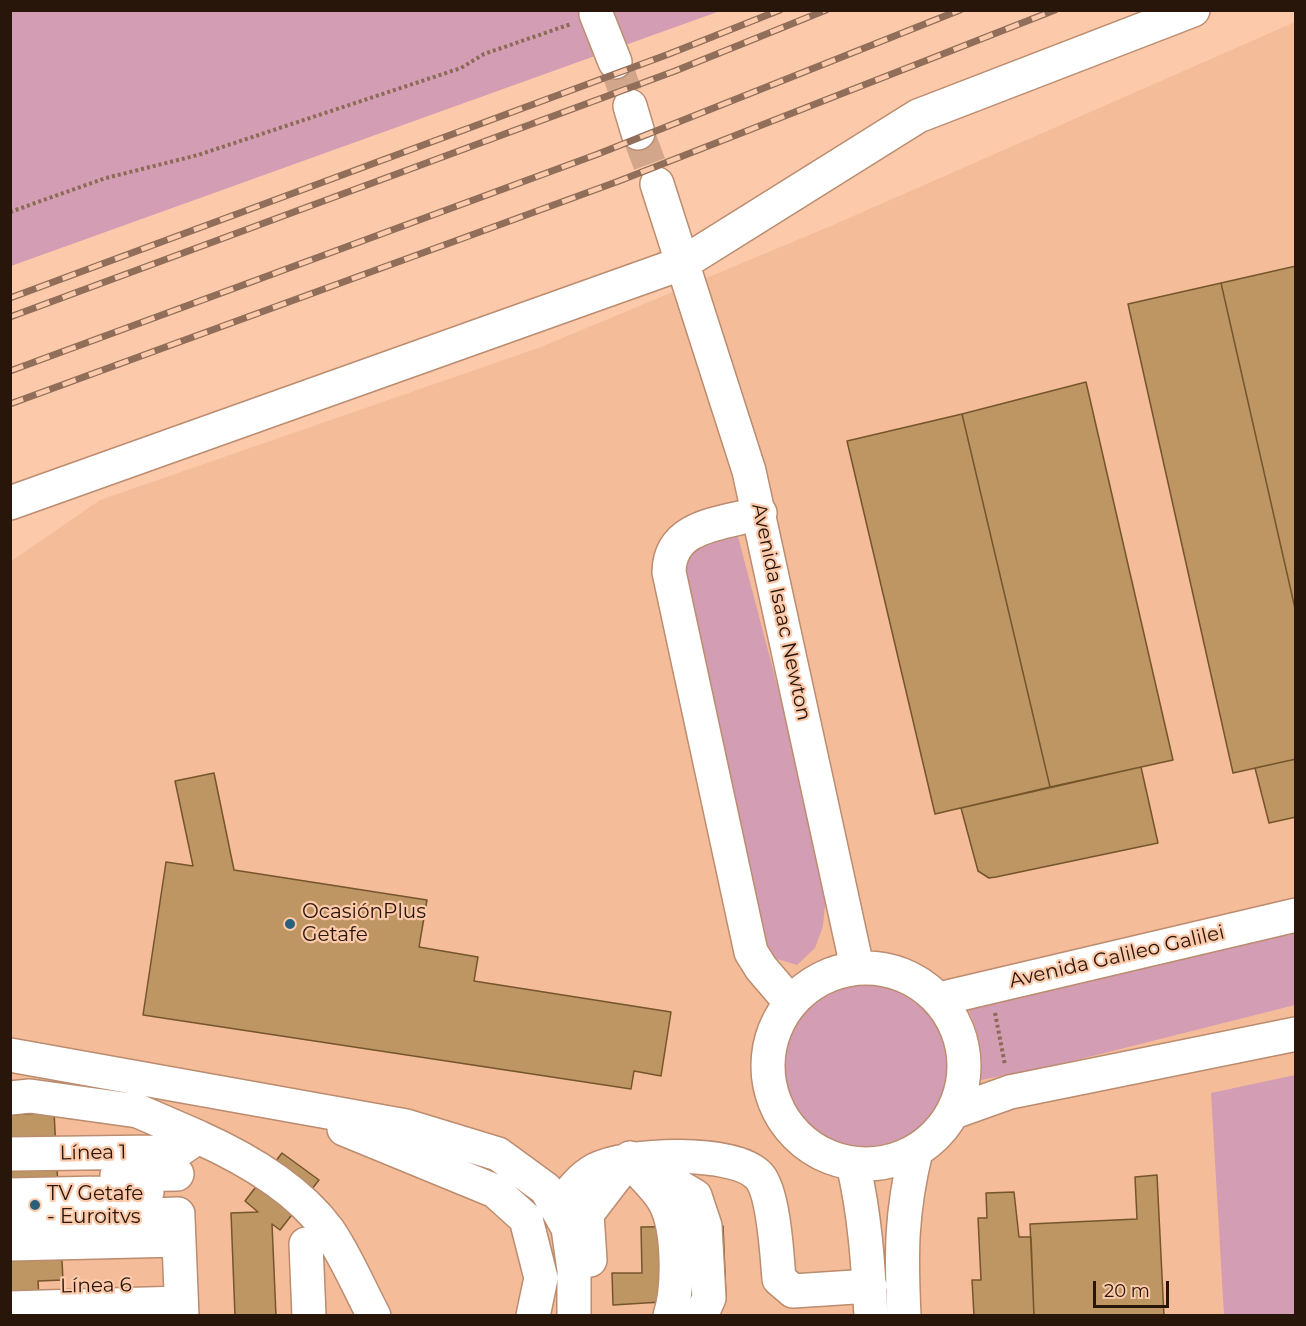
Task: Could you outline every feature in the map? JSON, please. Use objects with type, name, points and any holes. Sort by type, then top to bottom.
[{"type":"street","points":[[10,504],[683,263],[918,116],[1193,10]]},
{"type":"street","points":[[596,14],[615,62]]},
{"type":"street","name":"Avenida Isaac Newton","points":[[657,184],[749,471],[760,513],[857,967]]},
{"type":"street","points":[[760,513],[689,533],[678,541],[670,555],[669,572],[751,952],[761,968],[791,1003]]},
{"type":"street","name":"Avenida Galileo Galilei","points":[[939,999],[1296,915]]},
{"type":"street","points":[[857,967],[887,969],[916,980],[939,999],[956,1024],[965,1053],[964,1083],[954,1112],[938,1134],[916,1151],[885,1163],[853,1164],[822,1154],[796,1136],[777,1110],[768,1079],[768,1048],[779,1017],[799,992],[826,975],[857,967]]},
{"type":"street","points":[[954,1112],[1010,1092],[1296,1034]]},
{"type":"street","points":[[10,1056],[406,1126],[498,1154],[546,1189],[568,1228],[574,1270],[574,1316]]},
{"type":"street","points":[[10,1098],[30,1096],[138,1111],[181,1185],[181,1301],[10,1308]]},
{"type":"street","points":[[276,1102],[495,1191],[526,1219],[541,1278],[533,1316]]},
{"type":"street","points":[[10,1244],[181,1185],[229,1151],[303,1201],[329,1232],[374,1316]]},
{"type":"street","points":[[904,1316],[900,1246],[905,1196],[916,1151]]},
{"type":"street","name":"Línea 1","points":[[10,1154],[181,1185]]},
{"type":"street","points":[[557,1209],[575,1186],[596,1170],[630,1158],[690,1157],[744,1164],[760,1177],[770,1205],[779,1279],[793,1291],[870,1301],[862,1200],[853,1164]]},
{"type":"street","points":[[593,1316],[587,1214],[630,1158]]},
{"type":"street","points":[[630,1158],[653,1202],[657,1227],[659,1302],[656,1316]]},
{"type":"street","points":[[630,1158],[664,1201],[674,1227],[675,1301],[670,1316]]},
{"type":"street","points":[[630,1158],[678,1199],[688,1226],[690,1300],[685,1316]]},
{"type":"street","points":[[630,1158],[694,1196],[705,1226],[709,1298],[701,1316]]},
{"type":"street","points":[[10,1177],[181,1185]]},
{"type":"street","points":[[10,1195],[181,1185]]},
{"type":"street","points":[[10,1220],[181,1185]]},
{"type":"street","points":[[306,1244],[309,1316]]},
{"type":"street","name":"Línea 6","points":[[10,1288],[181,1301]]},
{"type":"path","points":[[10,212],[106,178],[198,155],[461,68],[484,54],[596,14]]},
{"type":"path","points":[[990,986],[1010,1092]]},
{"type":"shaded area","points":[[11,11],[720,11],[11,266]]},
{"type":"shaded area","points":[[1295,22],[1295,1315],[11,1315],[10,562],[100,500],[541,347],[833,225]]},
{"type":"shaded area","points":[[737,533],[817,836],[826,895],[823,926],[815,948],[797,965],[777,959],[764,943],[681,565],[703,541]]},
{"type":"shaded area","points":[[1295,933],[1295,1005],[1061,1064],[981,1080],[980,1044],[968,1009]]},
{"type":"shaded area","points":[[865,980],[897,987],[925,1005],[943,1033],[950,1065],[943,1097],[925,1125],[897,1143],[865,1150],[833,1143],[805,1125],[787,1097],[780,1065],[787,1033],[805,1005],[833,987]]},
{"type":"shaded area","points":[[1295,1075],[1295,1315],[1224,1315],[1211,1093]]},
{"type":"building","points":[[1296,266],[1296,613],[1221,283]]},
{"type":"building","points":[[1221,283],[1296,613],[1296,759],[1233,773],[1128,304]]},
{"type":"building","points":[[1086,382],[1173,760],[1050,787],[962,414]]},
{"type":"building","points":[[962,414],[1050,787],[935,814],[847,441]]},
{"type":"building","points":[[1296,759],[1296,817],[1269,823],[1255,768]]},
{"type":"building","points":[[1141,767],[1158,843],[996,877],[989,878],[978,871],[961,808]]},
{"type":"building","name":"OcasiónPlus Getafe","points":[[214,773],[234,870],[427,900],[419,947],[478,957],[474,981],[671,1012],[661,1076],[634,1071],[631,1089],[143,1015],[166,862],[193,866],[175,781]]},
{"type":"building","name":"TV Getafe - Euroitvs","points":[[54,1112],[63,1280],[38,1281],[40,1316],[10,1316],[10,1115]]},
{"type":"building","points":[[282,1153],[319,1180],[280,1230],[272,1224],[276,1316],[235,1316],[231,1213],[258,1212],[245,1201]]},
{"type":"building","points":[[1157,1175],[1164,1316],[1034,1316],[1030,1224],[1137,1219],[1135,1177]]},
{"type":"building","points":[[1014,1192],[1019,1237],[1031,1237],[1034,1316],[974,1316],[972,1280],[981,1280],[978,1218],[987,1218],[986,1193]]},
{"type":"building","points":[[723,1226],[726,1298],[613,1305],[612,1273],[642,1273],[641,1227]]},
{"type":"tunnel","points":[[615,62],[630,106]]},
{"type":"tunnel","points":[[638,133],[657,184]]},
{"type":"railway","points":[[10,298],[669,54],[780,10]]},
{"type":"railway","points":[[10,317],[675,71],[826,10]]},
{"type":"railway","points":[[10,371],[598,154],[960,10]]},
{"type":"railway","points":[[10,404],[619,181],[1055,10]]},
{"type":"place","name":"OcasiónPlus Getafe","points":[[290,924]]},
{"type":"place","name":"TV Getafe - Euroitvs","points":[[35,1205]]}]
